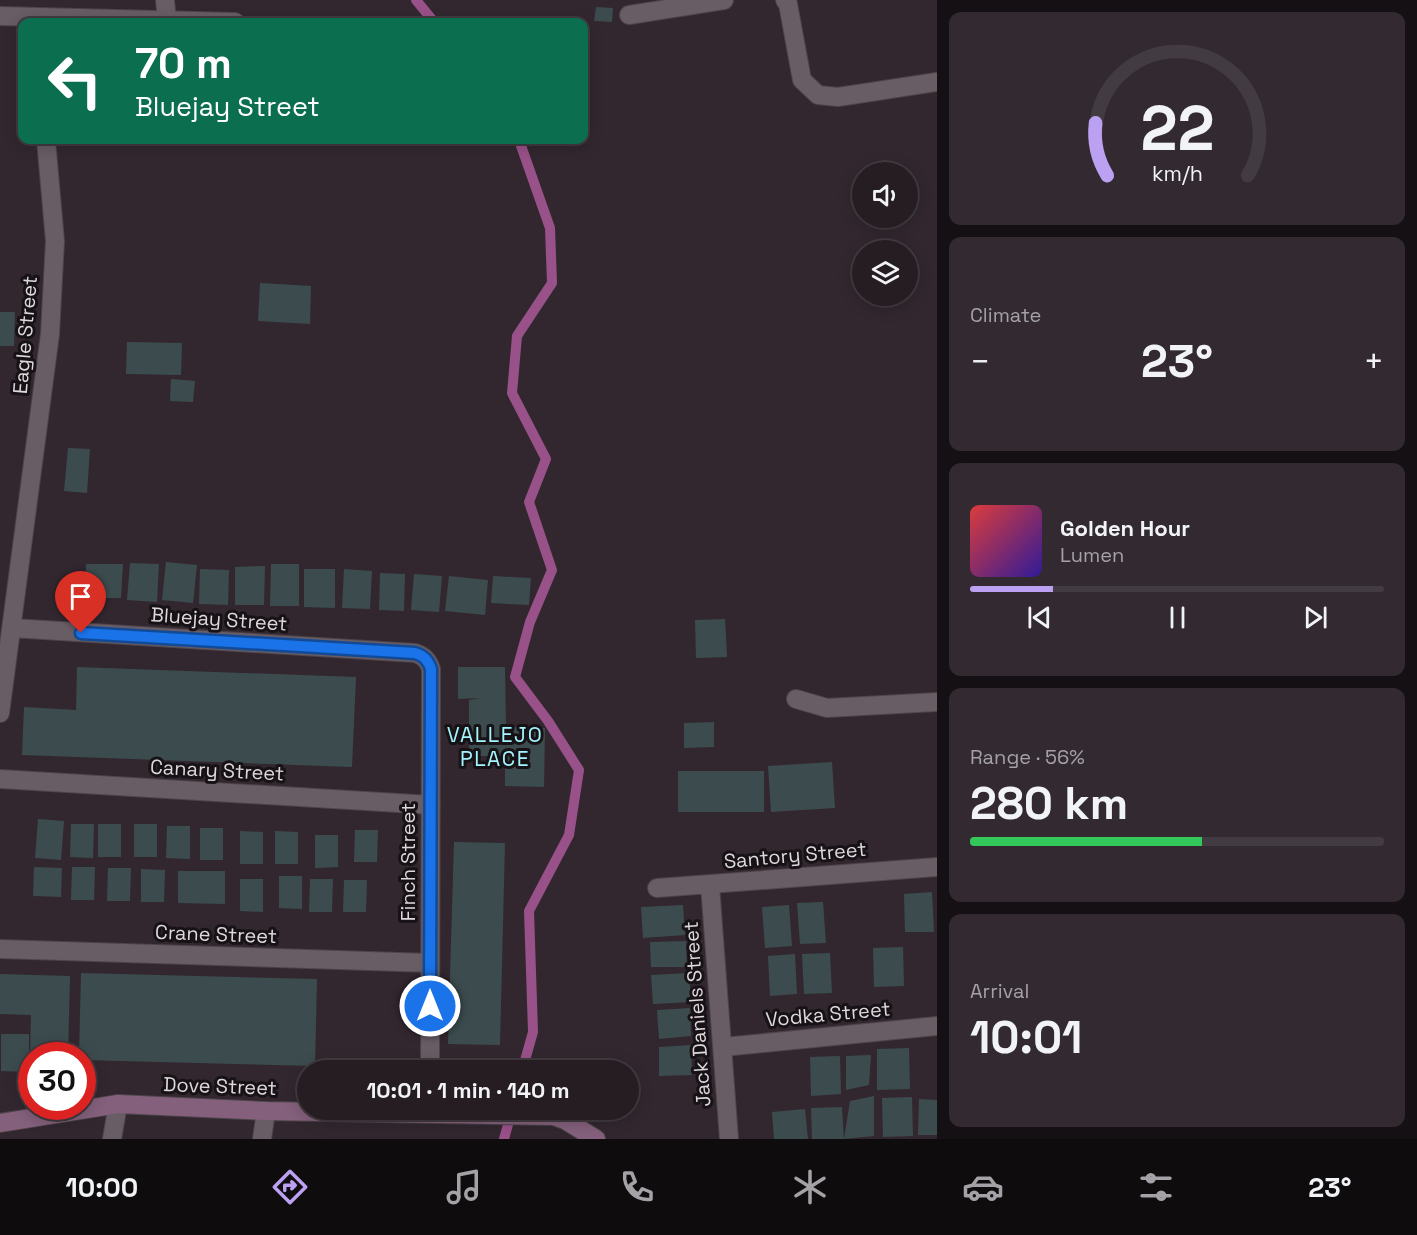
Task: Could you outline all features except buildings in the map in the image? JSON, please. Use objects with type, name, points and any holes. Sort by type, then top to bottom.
[{"type":"street","points":[[165,0],[167,18]]},
{"type":"street","points":[[629,15],[724,0]]},
{"type":"street","points":[[785,0],[788,4],[802,80],[818,95],[838,96],[937,82]]},
{"type":"street","points":[[0,16],[22,13],[113,18]]},
{"type":"street","name":"Eagle Street","points":[[0,713],[50,334],[55,241],[46,144]]},
{"type":"street","name":"Bluejay Street","points":[[12,628],[415,653],[423,656]]},
{"type":"street","name":"Finch Street","points":[[423,656],[431,669],[430,1060]]},
{"type":"street","points":[[796,699],[827,708],[937,702]]},
{"type":"street","name":"Canary Street","points":[[0,779],[431,805]]},
{"type":"street","name":"Santory Street","points":[[657,888],[937,867]]},
{"type":"street","name":"Jack Daniels Street","points":[[710,885],[729,1139]]},
{"type":"street","name":"Crane Street","points":[[0,950],[430,963]]},
{"type":"street","name":"Vodka Street","points":[[723,1047],[937,1026]]},
{"type":"street","points":[[112,1139],[118,1104]]},
{"type":"street","name":"Dove Street","points":[[0,1123],[118,1104],[297,1111]]},
{"type":"street","points":[[262,1139],[266,1111]]},
{"type":"street","name":"Dove Street","points":[[565,1120],[596,1139]]},
{"type":"waterway","points":[[416,0],[431,18]]},
{"type":"waterway","points":[[520,144],[550,228],[552,283],[517,336],[512,393],[546,459],[529,502],[552,570],[530,622],[515,677],[548,721],[579,770],[569,835],[529,911],[533,1032],[525,1060]]},
{"type":"waterway","points":[[504,1139],[509,1120]]},
{"type":"district","name":"VALLEJO PLACE","points":[[495,746]]},
{"type":"route","points":[[81,633],[415,653],[423,656],[431,669],[430,1006]]}]
